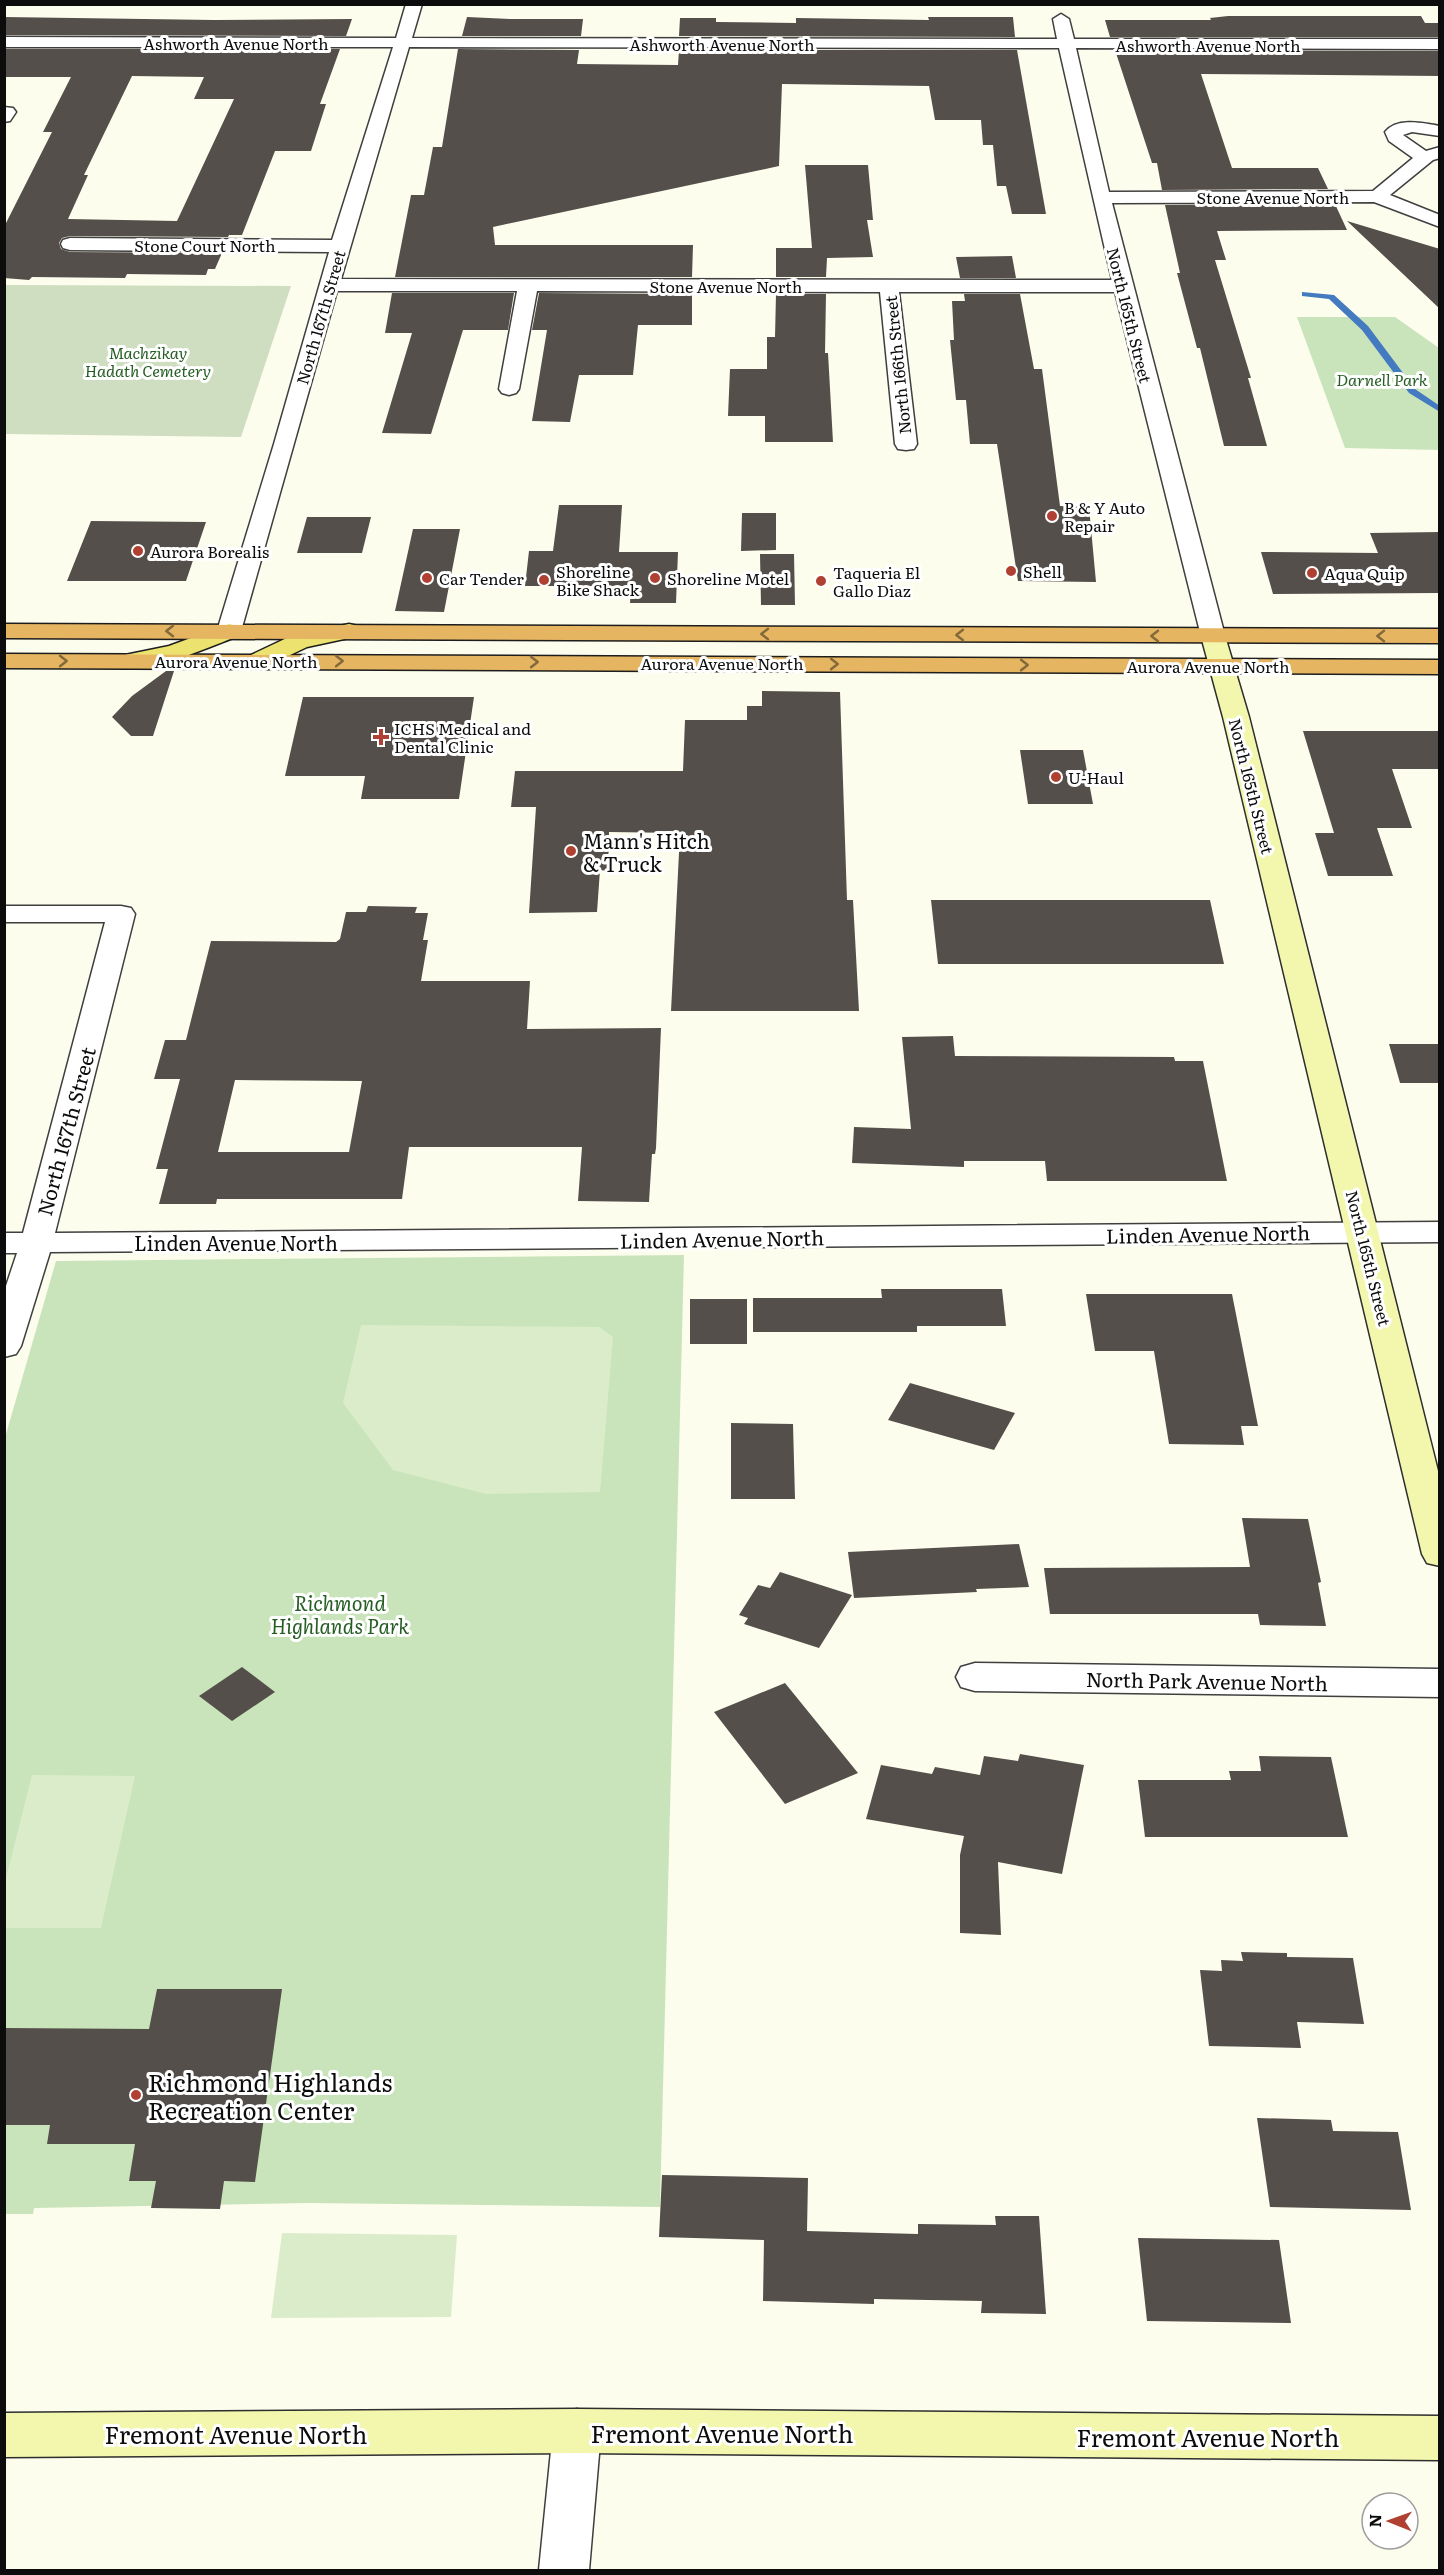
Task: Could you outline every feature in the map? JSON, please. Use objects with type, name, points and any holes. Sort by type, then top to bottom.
[{"type":"highway","name":"Aurora Avenue North","points":[[4,631],[1440,636]]},
{"type":"highway","name":"Aurora Avenue North","points":[[4,661],[260,660],[1440,667]]},
{"type":"main road","points":[[134,660],[175,652],[229,631]]},
{"type":"main road","points":[[260,660],[281,648],[300,641],[349,631]]},
{"type":"street","name":"North 167th Street","points":[[229,631],[340,246],[414,4]]},
{"type":"street","name":"North 165th Street","points":[[1061,19],[1123,286],[1222,667],[1363,1232],[1440,1554]]},
{"type":"street","name":"Ashworth Avenue North","points":[[4,42],[1440,44]]},
{"type":"street","points":[[1377,196],[1432,155],[1395,137],[1394,132],[1411,127],[1440,131]]},
{"type":"street","name":"Stone Avenue North","points":[[1102,198],[1377,196],[1440,222]]},
{"type":"street","name":"Stone Court North","points":[[70,244],[340,246]]},
{"type":"street","name":"Stone Avenue North","points":[[330,285],[1123,286]]},
{"type":"street","points":[[509,389],[528,285]]},
{"type":"street","name":"North 166th Street","points":[[889,286],[906,444]]},
{"type":"street","name":"North 167th Street","points":[[4,914],[121,914],[20,1244],[4,1346]]},
{"type":"street","name":"Linden Avenue North","points":[[20,1244],[1440,1232]]},
{"type":"street","name":"North Park Avenue North","points":[[975,1677],[1440,1683]]},
{"type":"street","points":[[564,2571],[577,2431]]},
{"type":"street","name":"Fremont Avenue North","points":[[4,2434],[577,2431],[1440,2438]]},
{"type":"green space","name":"Machzikay Hadath Cemetery","points":[[5,285],[291,286],[241,437],[5,434]]},
{"type":"green space","name":"Darnell Park","points":[[1297,317],[1395,317],[1439,348],[1439,450],[1345,448]]},
{"type":"green space","name":"Richmond Highlands Park","points":[[684,1255],[660,2207],[308,2203],[34,2208],[33,2214],[5,2214],[4,1441],[56,1261]]},
{"type":"green space","points":[[361,1325],[599,1327],[613,1337],[600,1492],[486,1494],[393,1470],[343,1403]]},
{"type":"green space","points":[[32,1775],[135,1776],[101,1928],[5,1928],[5,1882]]},
{"type":"green space","points":[[282,2233],[457,2235],[451,2317],[271,2318]]},
{"type":"building","points":[[1228,16],[1421,16],[1425,23],[1440,23],[1440,37],[1110,37],[1105,20],[1211,20],[1210,18]]},
{"type":"building","points":[[4,17],[352,19],[346,36],[4,35]]},
{"type":"building","points":[[467,17],[583,19],[581,36],[462,36]]},
{"type":"building","points":[[928,17],[1013,17],[1015,37],[679,36],[680,18],[716,18],[716,22],[796,23],[796,18],[929,20]]},
{"type":"building","points":[[4,49],[340,49],[320,104],[326,104],[311,151],[275,151],[242,235],[229,235],[228,237],[70,236],[62,238],[59,243],[61,249],[70,252],[222,253],[215,269],[208,269],[206,275],[127,274],[125,278],[32,277],[29,280],[4,278],[4,227],[52,132],[43,132],[71,77],[4,77]],"holes":[[[132,76],[204,77],[194,99],[234,99],[177,221],[68,219],[88,175],[84,175]]]},
{"type":"building","points":[[458,49],[579,50],[577,64],[678,65],[679,50],[1017,50],[1046,214],[1012,214],[1006,186],[997,186],[993,145],[983,145],[981,120],[935,120],[929,86],[782,84],[779,166],[493,227],[495,245],[693,245],[692,277],[395,277],[411,195],[424,195],[433,147],[442,147]]},
{"type":"building","points":[[1115,50],[1440,51],[1440,76],[1201,74],[1232,168],[1318,168],[1328,189],[1162,190],[1157,163],[1152,163]]},
{"type":"building","points":[[805,165],[868,165],[873,220],[867,220],[873,257],[827,258],[826,277],[776,277],[776,248],[812,248]]},
{"type":"building","points":[[1335,204],[1347,230],[1217,231],[1226,260],[1215,260],[1251,378],[1248,378],[1267,446],[1224,446],[1200,348],[1197,348],[1177,273],[1180,273],[1165,205]]},
{"type":"building","points":[[1347,221],[1440,249],[1440,309]]},
{"type":"building","points":[[1012,256],[1016,278],[960,278],[956,257]]},
{"type":"building","points":[[392,293],[514,293],[508,330],[463,330],[431,434],[382,433],[412,333],[385,333]]},
{"type":"building","points":[[539,293],[692,294],[692,325],[638,325],[633,375],[579,375],[570,422],[532,421],[547,330],[532,330]]},
{"type":"building","points":[[776,294],[826,294],[825,353],[828,353],[833,442],[765,442],[765,416],[728,416],[730,369],[767,369],[767,337],[775,337]]},
{"type":"building","points":[[964,294],[1020,294],[1034,369],[1042,369],[1060,506],[1089,507],[1096,582],[1018,581],[997,444],[970,444],[966,400],[956,400],[950,340],[954,340],[952,301],[965,301]]},
{"type":"building","points":[[559,505],[622,505],[619,552],[678,552],[676,603],[630,603],[631,586],[525,586],[529,551],[553,551]]},
{"type":"building","points":[[742,513],[776,513],[776,550],[741,551]]},
{"type":"building","points":[[307,517],[371,517],[362,553],[297,553]]},
{"type":"building","name":"Aurora Borealis","points":[[91,521],[206,522],[186,581],[67,581]]},
{"type":"building","points":[[413,529],[460,529],[444,612],[395,611]]},
{"type":"building","points":[[1440,532],[1440,593],[1273,594],[1261,552],[1378,553],[1370,533]]},
{"type":"building","points":[[760,554],[794,554],[795,605],[761,605]]},
{"type":"building","points":[[166,671],[174,671],[153,736],[131,736],[112,717],[132,696]]},
{"type":"building","points":[[762,691],[840,692],[847,900],[853,900],[859,1011],[671,1011],[680,833],[609,832],[608,871],[600,870],[597,912],[529,913],[536,807],[511,807],[515,771],[683,771],[685,720],[747,720],[747,706],[762,706]]},
{"type":"building","name":"ICHS Medical and Dental Clinic","points":[[303,697],[474,697],[459,799],[361,799],[365,776],[285,776]]},
{"type":"building","points":[[1303,731],[1440,731],[1440,769],[1392,769],[1412,828],[1377,828],[1393,876],[1328,876],[1315,833],[1334,833]]},
{"type":"building","name":"U-Haul","points":[[1020,750],[1083,750],[1093,804],[1028,804]]},
{"type":"building","points":[[931,900],[1210,900],[1224,964],[938,964]]},
{"type":"building","points":[[368,906],[417,907],[415,913],[428,913],[423,940],[428,940],[421,981],[530,981],[527,1029],[661,1028],[656,1148],[655,1154],[652,1154],[649,1202],[578,1201],[582,1147],[409,1147],[402,1199],[217,1199],[216,1204],[159,1204],[168,1169],[156,1169],[180,1079],[154,1079],[165,1040],[186,1040],[211,941],[336,942],[340,939],[346,912],[366,912]],"holes":[[[235,1080],[362,1081],[349,1152],[218,1152]]]},
{"type":"building","points":[[953,1036],[955,1056],[1174,1057],[1175,1061],[1203,1061],[1227,1181],[1047,1181],[1045,1161],[964,1161],[964,1167],[852,1163],[854,1127],[911,1129],[902,1037]]},
{"type":"building","points":[[1389,1044],[1440,1044],[1440,1083],[1400,1083]]},
{"type":"building","points":[[881,1289],[1002,1289],[1006,1326],[917,1326],[917,1332],[753,1332],[753,1298],[882,1298]]},
{"type":"building","points":[[1086,1294],[1232,1294],[1258,1426],[1241,1426],[1244,1445],[1169,1444],[1154,1351],[1095,1351]]},
{"type":"building","points":[[690,1299],[747,1299],[747,1344],[690,1344]]},
{"type":"building","points":[[910,1383],[1015,1413],[994,1450],[888,1420]]},
{"type":"building","points":[[731,1423],[793,1424],[795,1499],[731,1499]]},
{"type":"building","points":[[1242,1518],[1308,1519],[1321,1582],[1318,1583],[1326,1626],[1260,1625],[1258,1614],[1050,1614],[1044,1568],[1250,1567]]},
{"type":"building","points":[[1019,1544],[1029,1587],[854,1598],[848,1552]]},
{"type":"building","points":[[780,1572],[852,1595],[819,1648],[744,1624],[748,1618],[739,1615],[758,1585],[770,1588]]},
{"type":"building","points":[[242,1667],[275,1692],[232,1721],[199,1696]]},
{"type":"building","points":[[785,1683],[858,1773],[785,1804],[714,1712]]},
{"type":"building","points":[[1020,1754],[1084,1765],[1062,1874],[998,1862],[1001,1935],[960,1933],[960,1855],[964,1836],[866,1819],[881,1765],[932,1774],[935,1767],[980,1775],[984,1756],[1018,1761]]},
{"type":"building","points":[[1259,1756],[1331,1757],[1348,1837],[1145,1837],[1138,1780],[1231,1780],[1229,1771],[1261,1771]]},
{"type":"building","points":[[1241,1952],[1287,1953],[1287,1957],[1353,1958],[1364,2024],[1297,2022],[1301,2048],[1209,2046],[1200,1970],[1222,1971],[1221,1960],[1243,1961]]},
{"type":"building","name":"Richmond Highlands Recreation Center","points":[[157,1989],[282,1989],[255,2182],[224,2181],[220,2209],[151,2208],[156,2181],[129,2181],[135,2144],[47,2144],[50,2125],[4,2125],[4,2028],[149,2029]]},
{"type":"building","points":[[1257,2118],[1331,2120],[1333,2131],[1398,2132],[1411,2210],[1270,2207]]},
{"type":"building","points":[[662,2175],[808,2178],[807,2231],[918,2234],[918,2224],[996,2225],[995,2216],[1039,2216],[1046,2314],[981,2313],[982,2301],[874,2299],[874,2304],[763,2301],[764,2240],[659,2237]]},
{"type":"building","points":[[1138,2238],[1279,2240],[1291,2323],[1147,2321]]},
{"type":"waterway","points":[[1305,294],[1331,297],[1365,328],[1412,391],[1440,410]]},
{"type":"place","name":"B & Y Auto Repair","points":[[1052,516]]},
{"type":"place","name":"Aurora Borealis","points":[[138,551]]},
{"type":"place","name":"Shell","points":[[1011,571]]},
{"type":"place","name":"Aqua Quip","points":[[1312,573]]},
{"type":"place","name":"Car Tender","points":[[427,578]]},
{"type":"place","name":"Shoreline Motel","points":[[655,578]]},
{"type":"place","name":"Shoreline Bike Shack","points":[[544,580]]},
{"type":"place","name":"Taqueria El Gallo Diaz","points":[[821,581]]},
{"type":"place","name":"ICHS Medical and Dental Clinic","points":[[381,737]]},
{"type":"place","name":"U-Haul","points":[[1056,777]]},
{"type":"place","name":"Mann's Hitch & Truck","points":[[571,851]]},
{"type":"place","name":"Richmond Highlands Recreation Center","points":[[136,2095]]}]
